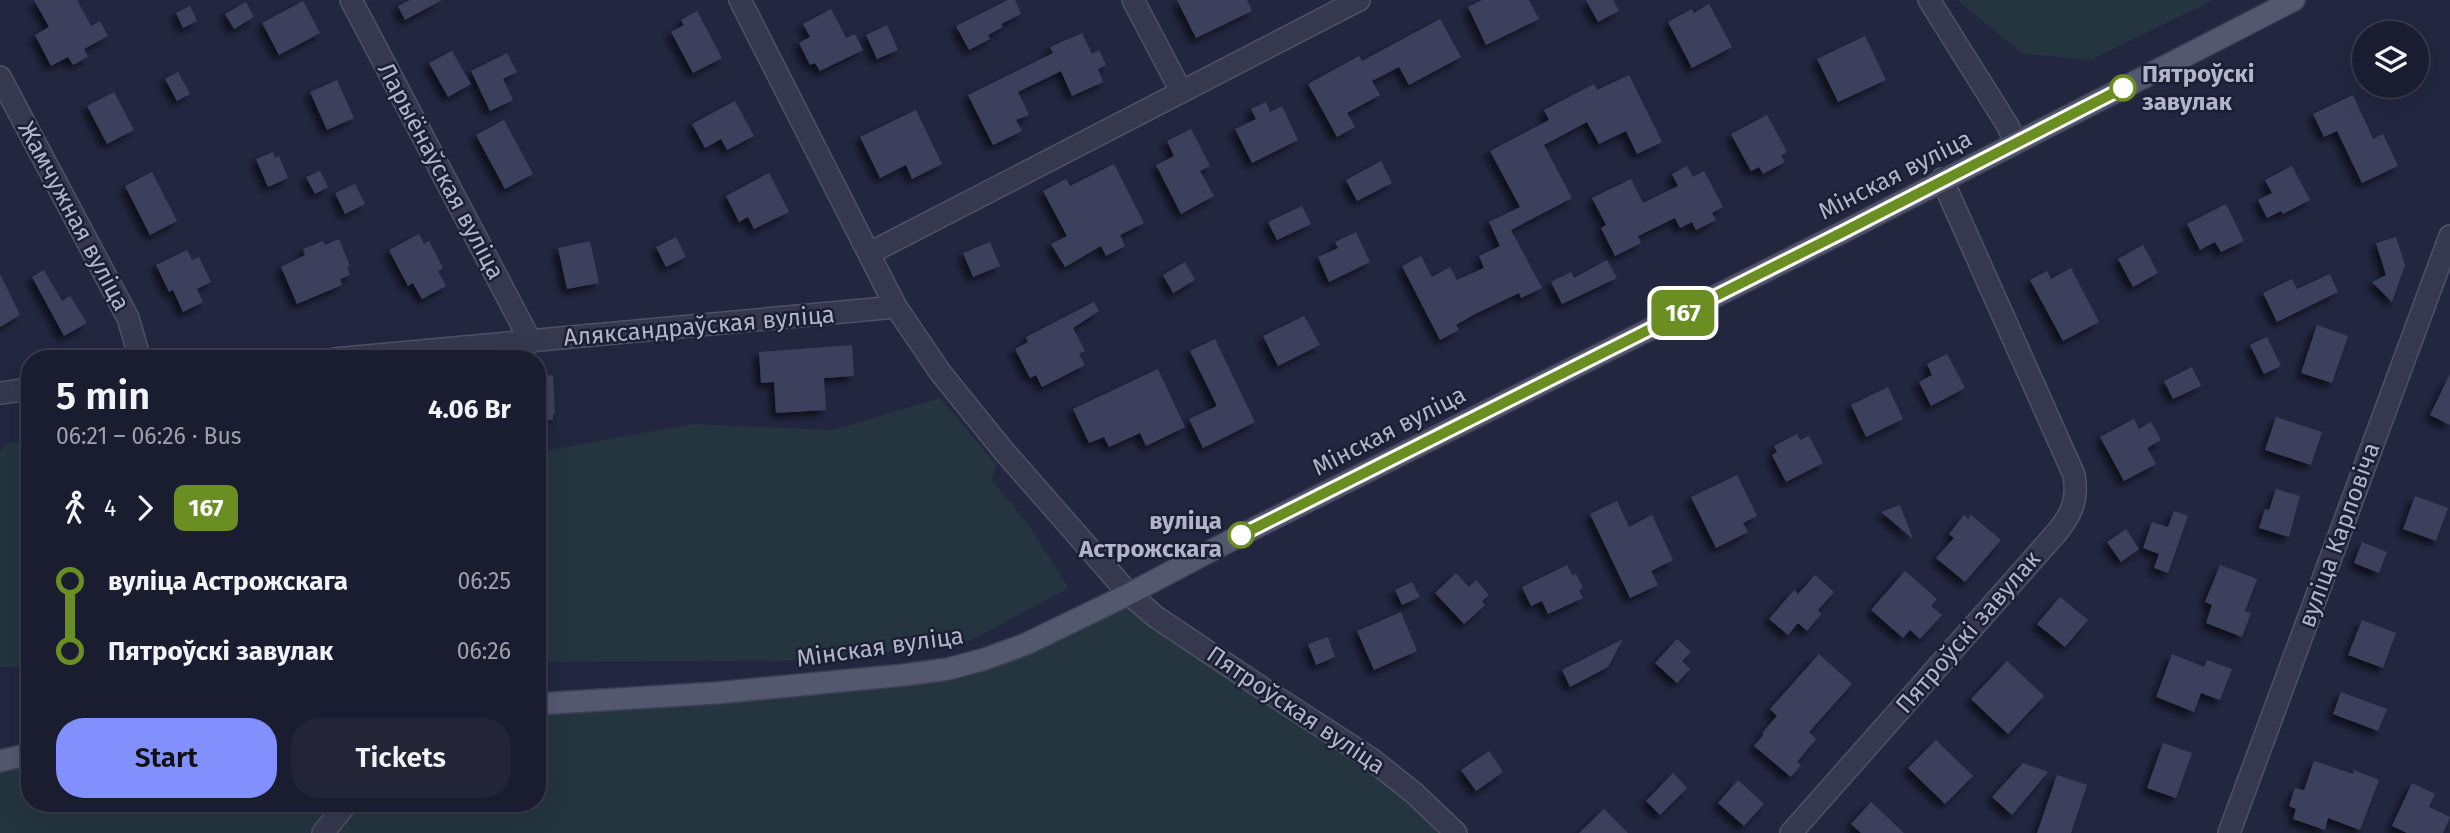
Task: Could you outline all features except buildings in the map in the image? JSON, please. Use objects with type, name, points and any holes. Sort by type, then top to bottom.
[{"type":"main road","name":"Мінская вуліца","points":[[546,703],[716,693],[948,669],[1026,644],[1841,233],[2294,0]]},
{"type":"main road","points":[[0,761],[21,756]]},
{"type":"street","name":"Ларыёнаўская вуліца","points":[[351,0],[531,342]]},
{"type":"street","name":"Пятроўская вуліца","points":[[740,0],[896,307],[955,392],[1002,449],[1129,594],[1156,617],[1370,758],[1414,793],[1457,833]]},
{"type":"street","points":[[1133,0],[1181,91]]},
{"type":"street","points":[[870,253],[1359,0]]},
{"type":"street","points":[[1929,0],[2008,126],[2015,142]]},
{"type":"street","name":"Жамчужная вуліца","points":[[0,77],[128,318],[137,350]]},
{"type":"street","name":"Пятроўскі завулак","points":[[1791,833],[2058,531],[2075,504],[2077,490],[2074,475],[1942,179]]},
{"type":"street","name":"вуліца Карповіча","points":[[2229,833],[2450,236]]},
{"type":"street","name":"Аляксандраўская вуліца","points":[[438,350],[896,307]]},
{"type":"street","points":[[0,393],[21,390]]},
{"type":"street","points":[[323,833],[340,812]]},
{"type":"shaded area","points":[[1957,0],[2213,0],[2091,60],[2023,54]]},
{"type":"shaded area","points":[[940,398],[997,465],[991,479],[1027,523],[1069,588],[966,643],[821,660],[546,662],[546,450],[693,424],[833,430]]},
{"type":"shaded area","points":[[8,442],[21,443],[21,667],[0,667],[0,451]]},
{"type":"shaded area","points":[[1129,594],[1456,833],[0,833],[0,761],[21,756],[21,812],[546,812],[546,703],[948,669]]},
{"type":"bus line","name":"167","points":[[1241,535],[2123,88]]},
{"type":"place","name":"Пятроўскі завулак","points":[[2123,88]]},
{"type":"place","name":"вуліца Астрожскага","points":[[1241,535]]}]
